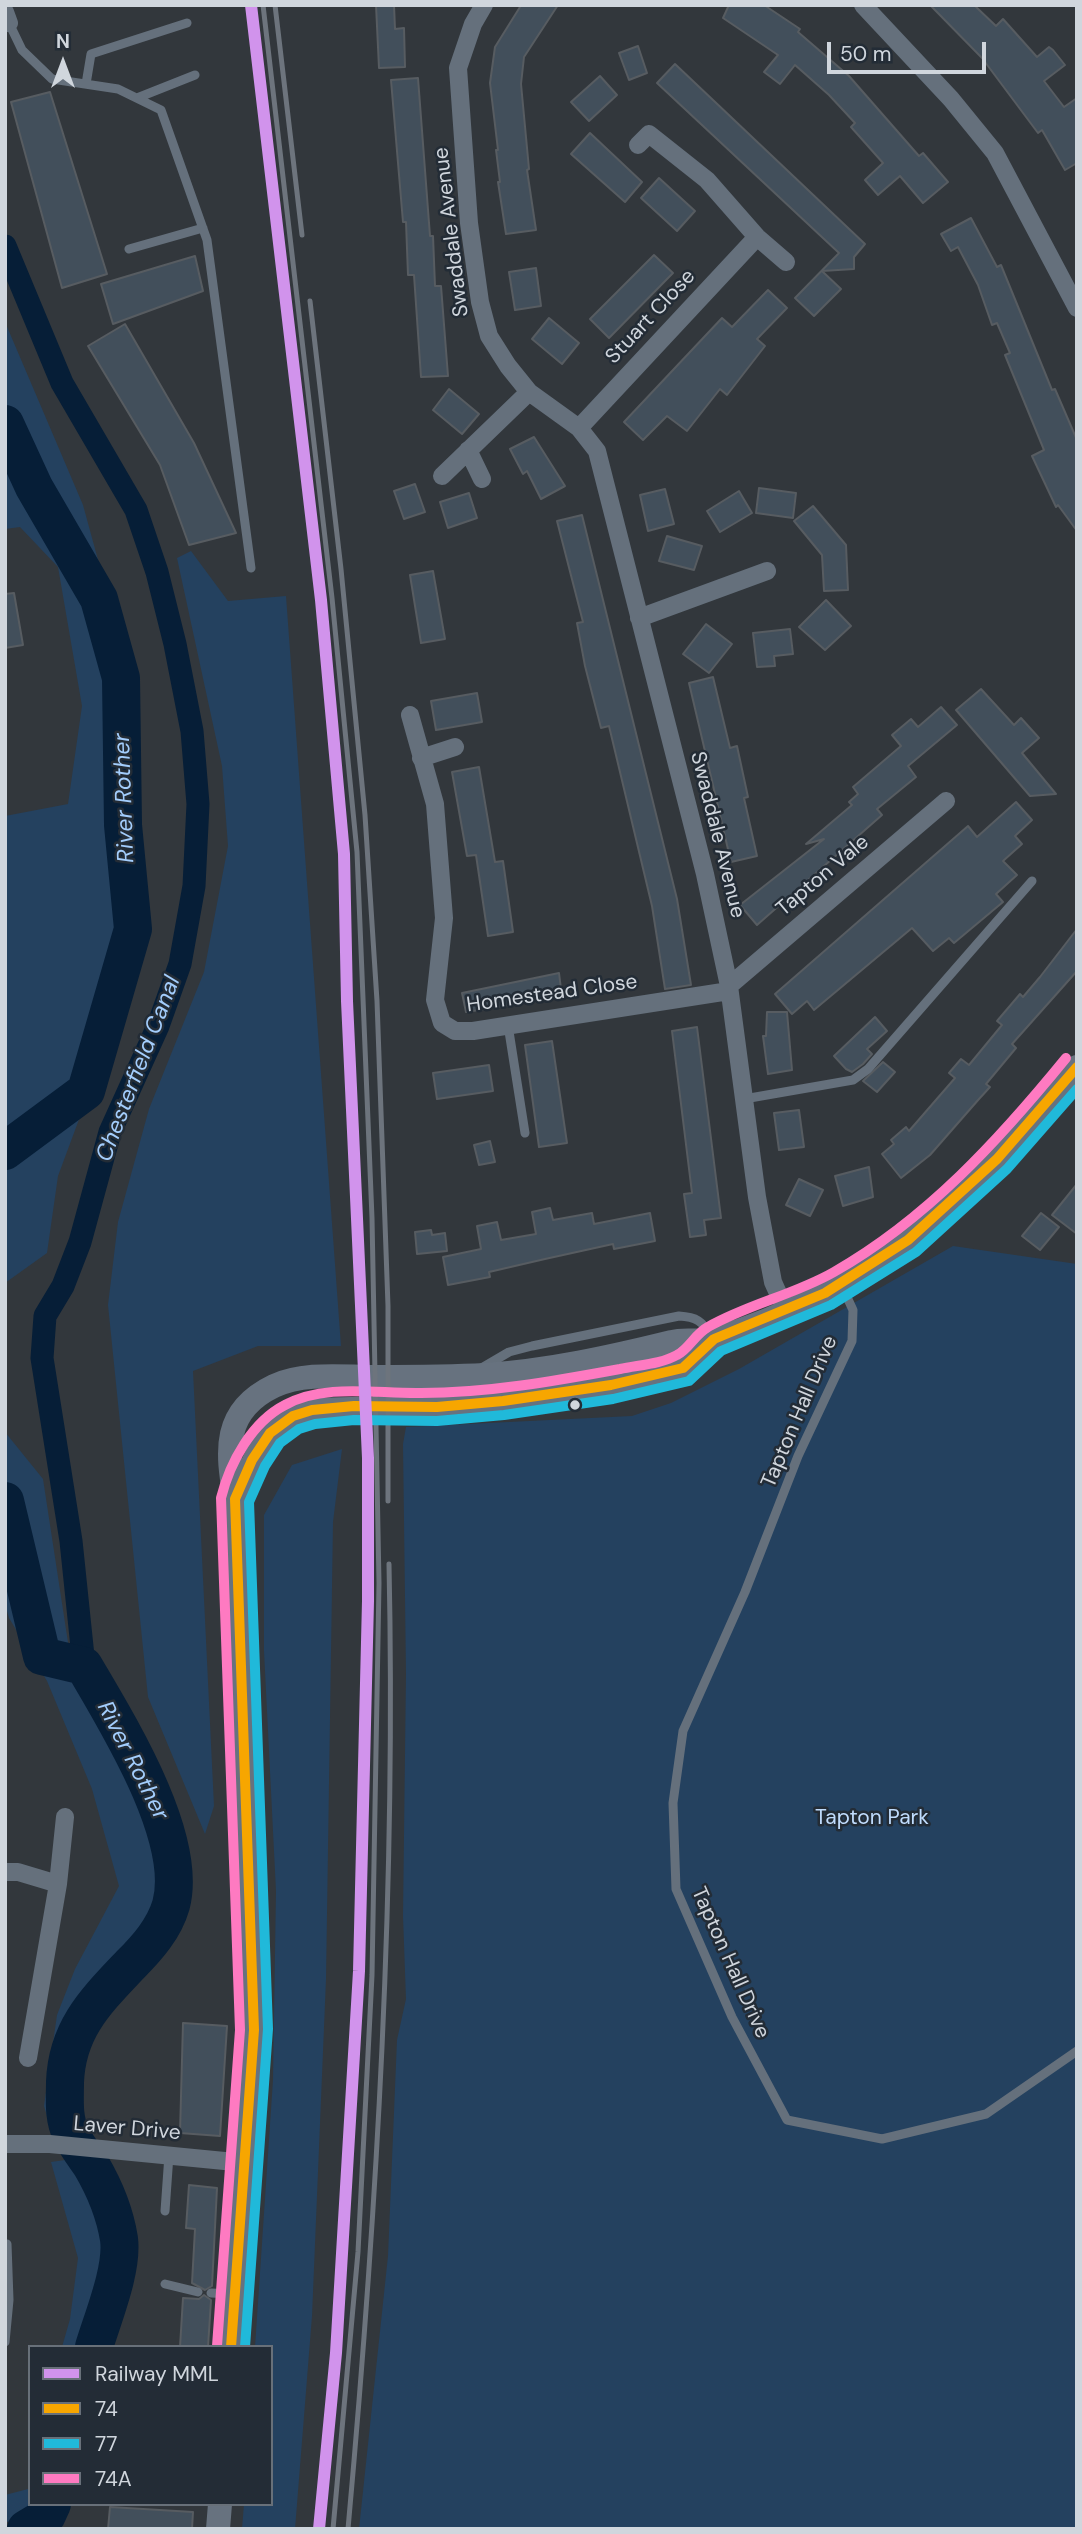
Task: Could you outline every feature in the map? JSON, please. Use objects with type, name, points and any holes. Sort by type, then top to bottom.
[{"type":"main road","points":[[231,2345],[223,2294],[244,2163],[254,2029],[235,1499],[228,1456],[229,1440],[243,1410],[273,1387],[308,1377],[470,1376],[591,1360],[677,1340],[712,1340],[786,1311],[841,1284],[909,1241],[963,1196],[1039,1115],[1077,1067]]},
{"type":"main road","points":[[235,1499],[264,1441],[277,1426],[309,1410],[435,1407],[519,1400],[645,1378],[685,1367],[712,1340]]},
{"type":"main road","points":[[218,2529],[220,2506]]},
{"type":"street","name":"Swaddale Avenue","points":[[484,5],[473,24],[458,68],[469,223],[480,302],[489,336],[529,391],[579,428],[597,451],[705,874],[729,988],[767,1253],[773,1282],[786,1311]]},
{"type":"street","points":[[863,5],[951,99],[995,153],[1077,308]]},
{"type":"street","points":[[638,145],[649,134],[707,180],[757,237],[786,262]]},
{"type":"street","name":"Stuart Close","points":[[579,428],[757,237]]},
{"type":"street","points":[[442,476],[529,391]]},
{"type":"street","points":[[468,450],[482,478]]},
{"type":"street","points":[[639,618],[767,571]]},
{"type":"street","name":"Homestead Close","points":[[410,715],[435,804],[444,918],[435,1000],[442,1023],[455,1031],[508,1025],[729,988]]},
{"type":"street","points":[[421,758],[455,747]]},
{"type":"street","name":"Tapton Vale","points":[[729,988],[946,801]]},
{"type":"street","points":[[28,2058],[58,1884],[65,1816]]},
{"type":"street","points":[[5,1872],[18,1872],[58,1884]]},
{"type":"street","name":"Laver Drive","points":[[5,2144],[50,2144],[244,2163]]},
{"type":"lane","points":[[7,17],[22,50],[52,79],[118,89],[161,110],[203,228],[223,345],[232,438],[251,568]]},
{"type":"lane","points":[[86,85],[91,54],[187,23]]},
{"type":"lane","points":[[136,98],[195,75]]},
{"type":"lane","points":[[129,249],[203,228]]},
{"type":"lane","points":[[744,1099],[853,1080],[868,1069],[1032,881]]},
{"type":"lane","points":[[508,1025],[525,1133]]},
{"type":"lane","name":"Tapton Hall Drive","points":[[841,1284],[853,1310],[852,1341],[798,1456],[745,1592],[683,1731],[673,1803],[676,1889],[732,2017],[788,2120],[882,2138],[986,2114],[1077,2052]]},
{"type":"lane","points":[[165,2211],[169,2155]]},
{"type":"lane","points":[[5,2342],[9,2300],[7,2244]]},
{"type":"lane","points":[[165,2284],[198,2292]]},
{"type":"green space","points":[[5,322],[83,505],[129,673],[132,903],[91,1087],[58,1176],[47,1253],[5,1283],[5,816],[68,804],[82,706],[58,567],[20,527],[5,529]]},
{"type":"green space","points":[[191,551],[228,601],[286,596],[341,1346],[258,1346],[193,1371],[214,1806],[205,1834],[148,1697],[108,1305],[118,1222],[149,1109],[204,972],[228,846],[222,766],[177,558]]},
{"type":"green space","name":"Tapton Park","points":[[953,1246],[1077,1264],[1077,2529],[359,2529],[388,2256],[397,2040],[406,1999],[403,1916],[406,1674],[403,1444],[406,1427],[632,1416],[671,1403],[739,1369]]},
{"type":"green space","points":[[5,1432],[43,1479],[69,1649],[131,1773],[162,1861],[149,1923],[96,1982],[59,2046],[59,2127],[51,2129],[44,2106],[57,2015],[75,1969],[119,1886],[92,1789],[47,1681],[9,1618],[5,1604]]},
{"type":"green space","points":[[342,1449],[333,1522],[326,1979],[312,2316],[295,2529],[242,2529],[244,2506],[273,2506],[273,2345],[255,2345],[273,2080],[276,1891],[264,1651],[264,1515],[292,1465]]},
{"type":"green space","points":[[72,2159],[97,2198],[110,2242],[83,2345],[63,2345],[70,2319],[78,2258],[51,2162]]},
{"type":"green space","points":[[28,2489],[28,2506],[39,2506],[38,2510],[5,2523],[5,2495]]},
{"type":"building","points":[[376,5],[394,5],[395,29],[404,28],[405,67],[379,68]]},
{"type":"building","points":[[517,5],[558,5],[524,57],[521,84],[527,170],[536,230],[506,234],[498,182],[498,150],[490,83],[495,47],[520,7]]},
{"type":"building","points":[[729,5],[764,5],[800,29],[798,32],[849,76],[919,156],[923,153],[948,182],[923,203],[900,176],[878,195],[865,180],[883,163],[851,127],[855,123],[795,65],[780,84],[764,72],[778,55],[723,18]]},
{"type":"building","points":[[930,5],[974,5],[996,26],[1003,19],[1037,57],[1049,47],[1053,50],[1065,65],[1044,81],[1064,107],[1077,98],[1077,163],[1065,170],[1042,130],[1038,133],[982,58]]},
{"type":"building","points":[[638,46],[647,73],[629,80],[619,53]]},
{"type":"building","points":[[675,64],[865,244],[854,257],[854,269],[822,271],[841,289],[814,316],[795,298],[839,253],[657,83]]},
{"type":"building","points":[[600,76],[617,95],[589,121],[571,102]]},
{"type":"building","points":[[418,78],[435,286],[441,286],[448,376],[421,377],[414,275],[408,275],[406,222],[403,222],[391,80]]},
{"type":"building","points":[[50,92],[107,274],[62,288],[11,102]]},
{"type":"building","points":[[590,133],[642,182],[625,202],[571,154]]},
{"type":"building","points":[[659,178],[695,211],[677,231],[641,198]]},
{"type":"building","points":[[971,218],[997,267],[1001,265],[1052,390],[1055,389],[1077,440],[1077,531],[1058,505],[1056,507],[1032,456],[1044,450],[1005,355],[1010,353],[997,323],[992,325],[978,285],[958,247],[951,251],[941,234]]},
{"type":"building","points":[[654,255],[673,273],[609,338],[590,319]]},
{"type":"building","points":[[195,256],[203,291],[113,324],[101,284]]},
{"type":"building","points":[[536,268],[541,306],[515,310],[509,272]]},
{"type":"building","points":[[768,290],[787,308],[757,339],[765,346],[727,395],[720,389],[687,431],[667,416],[643,440],[624,422],[722,318],[732,327]]},
{"type":"building","points":[[549,318],[579,343],[562,364],[532,339]]},
{"type":"building","points":[[125,324],[194,443],[236,533],[189,545],[160,465],[88,346]]},
{"type":"building","points":[[449,389],[479,414],[462,434],[433,410]]},
{"type":"building","points":[[534,437],[565,486],[541,499],[527,471],[523,474],[510,449]]},
{"type":"building","points":[[415,484],[425,512],[404,519],[394,491]]},
{"type":"building","points":[[759,488],[796,493],[793,518],[756,513]]},
{"type":"building","points":[[665,489],[674,524],[648,531],[640,495]]},
{"type":"building","points":[[739,491],[752,513],[720,532],[707,511]]},
{"type":"building","points":[[469,493],[477,518],[448,528],[440,502]]},
{"type":"building","points":[[813,506],[846,545],[848,590],[824,591],[822,555],[794,521]]},
{"type":"building","points":[[582,515],[677,899],[691,985],[665,989],[652,906],[609,726],[601,728],[585,666],[577,623],[583,622],[557,521]]},
{"type":"building","points":[[667,536],[702,546],[694,570],[659,561]]},
{"type":"building","points":[[433,571],[445,639],[421,643],[410,575]]},
{"type":"building","points":[[14,593],[23,645],[5,648],[5,594]]},
{"type":"building","points":[[826,600],[851,626],[825,650],[799,627]]},
{"type":"building","points":[[706,624],[732,644],[709,673],[683,654]]},
{"type":"building","points":[[790,629],[793,654],[774,656],[775,666],[757,667],[753,633]]},
{"type":"building","points":[[713,677],[730,748],[737,746],[748,797],[744,798],[757,856],[731,862],[689,683]]},
{"type":"building","points":[[981,689],[1014,725],[1021,718],[1039,738],[1022,753],[1056,794],[1030,796],[956,710]]},
{"type":"building","points":[[477,693],[482,722],[436,730],[431,701]]},
{"type":"building","points":[[941,707],[957,725],[908,766],[916,777],[877,809],[882,815],[757,925],[740,905],[824,839],[806,844],[852,805],[849,802],[858,794],[853,787],[901,746],[892,735],[911,719],[918,727]]},
{"type":"building","points":[[479,767],[495,862],[503,861],[513,932],[488,936],[476,855],[467,856],[452,772]]},
{"type":"building","points":[[1016,802],[1032,820],[1015,836],[1022,844],[1003,861],[1017,875],[996,894],[1003,902],[954,943],[949,938],[933,951],[912,928],[814,1010],[807,1001],[792,1014],[775,994],[968,826],[977,837]]},
{"type":"building","points":[[1077,929],[1077,971],[1012,1044],[1016,1048],[986,1084],[990,1087],[930,1155],[901,1178],[882,1154],[894,1144],[891,1140],[906,1127],[909,1131],[955,1078],[949,1073],[961,1059],[969,1065],[1002,1025],[997,1021],[1020,994],[1023,997]]},
{"type":"building","points":[[559,973],[562,997],[466,1012],[462,993]]},
{"type":"building","points":[[767,1012],[787,1012],[792,1070],[768,1074],[763,1036],[766,1036]]},
{"type":"building","points":[[875,1017],[887,1031],[867,1049],[872,1054],[852,1072],[834,1056]]},
{"type":"building","points":[[697,1027],[721,1218],[704,1220],[706,1235],[690,1237],[684,1194],[692,1193],[672,1031]]},
{"type":"building","points":[[552,1041],[567,1143],[539,1147],[525,1045]]},
{"type":"building","points":[[883,1062],[895,1072],[877,1092],[863,1081]]},
{"type":"building","points":[[489,1065],[493,1091],[437,1099],[433,1073]]},
{"type":"building","points":[[799,1110],[804,1147],[779,1150],[774,1113]]},
{"type":"building","points":[[490,1141],[495,1162],[479,1165],[474,1145]]},
{"type":"building","points":[[869,1167],[873,1197],[843,1206],[835,1176]]},
{"type":"building","points":[[799,1179],[823,1190],[810,1216],[786,1205]]},
{"type":"building","points":[[1077,1184],[1077,1234],[1052,1215]]},
{"type":"building","points":[[550,1208],[553,1220],[592,1213],[594,1224],[650,1213],[655,1241],[614,1249],[613,1244],[489,1272],[490,1277],[448,1285],[443,1257],[481,1249],[477,1226],[497,1222],[501,1240],[536,1234],[532,1212]]},
{"type":"building","points":[[1041,1213],[1059,1227],[1040,1250],[1022,1236]]},
{"type":"building","points":[[431,1230],[432,1235],[445,1233],[447,1251],[417,1254],[415,1232]]},
{"type":"building","points":[[183,2023],[227,2026],[220,2136],[180,2133]]},
{"type":"building","points":[[189,2185],[217,2188],[212,2286],[205,2290],[192,2283],[195,2229],[186,2228]]},
{"type":"building","points":[[204,2295],[211,2300],[208,2345],[180,2345],[183,2298],[199,2299]]},
{"type":"building","points":[[110,2507],[193,2512],[192,2529],[108,2529]]},
{"type":"waterway","name":"Chesterfield Canal","points":[[5,246],[62,383],[136,510],[157,572],[175,644],[192,731],[198,804],[194,886],[180,964],[158,1026],[110,1132],[80,1242],[63,1286],[45,1316],[42,1358],[71,1541],[84,1666]]},
{"type":"waterway","name":"River Rother","points":[[5,424],[34,487],[99,599],[121,678],[123,825],[133,929],[86,1091],[5,1151]]},
{"type":"waterway","name":"River Rother","points":[[5,1501],[42,1656],[84,1666],[147,1782],[170,1848],[174,1878],[171,1905],[164,1922],[149,1945],[86,2017],[77,2031],[67,2063],[65,2102],[68,2128],[105,2191],[119,2239],[115,2278],[95,2345]]},
{"type":"waterway","name":"River Rother","points":[[26,2529],[46,2517],[51,2506]]},
{"type":"railway","points":[[263,5],[332,598],[357,852],[372,1218],[379,1583],[372,1975],[358,2252],[333,2529]]},
{"type":"railway","points":[[275,5],[302,235]]},
{"type":"railway","points":[[310,301],[341,569],[365,815],[377,1001],[388,1306],[388,1501]]},
{"type":"railway","points":[[348,2529],[368,2288],[382,2047],[390,1806],[389,1564]]},
{"type":"rail line","name":"MML","points":[[251,5],[321,600],[344,854],[347,1001],[368,1458],[368,1601],[359,1971],[336,2353],[319,2529]]},
{"type":"transit line","name":"74A","points":[[217,2345],[240,2030],[221,1498],[230,1471],[244,1444],[273,1412],[301,1398],[317,1394],[496,1389],[571,1378],[671,1358],[708,1327],[819,1280],[900,1228],[931,1203],[988,1148],[1066,1058]]},
{"type":"transit line","name":"74","points":[[231,2345],[254,2030],[235,1499],[252,1460],[270,1433],[293,1416],[312,1410],[354,1406],[437,1407],[503,1401],[611,1385],[683,1368],[714,1339],[825,1293],[908,1240],[997,1159],[1077,1067]]},
{"type":"transit line","name":"77","points":[[245,2345],[268,2029],[249,1502],[265,1466],[280,1443],[299,1429],[315,1424],[354,1420],[437,1421],[504,1415],[613,1399],[689,1381],[721,1351],[831,1305],[916,1252],[1007,1169],[1077,1089]]}]
